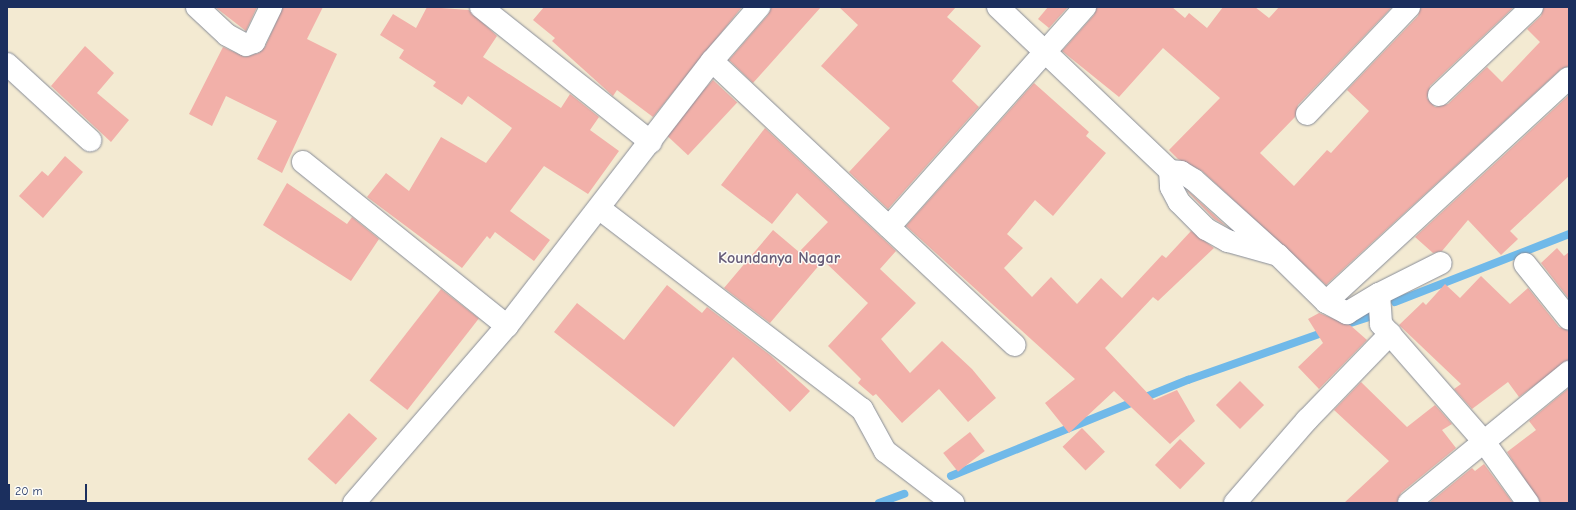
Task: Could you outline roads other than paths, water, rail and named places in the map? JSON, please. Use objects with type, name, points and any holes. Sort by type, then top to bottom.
[{"type":"street","points":[[197,7],[227,35],[246,45],[254,42],[271,7]]},
{"type":"street","points":[[481,7],[651,142]]},
{"type":"street","points":[[354,503],[507,326],[600,209],[712,61],[758,7]]},
{"type":"street","points":[[998,7],[1046,51],[1170,171],[1181,172],[1194,180],[1278,255],[1326,302],[1347,313],[1379,294],[1441,263]]},
{"type":"street","points":[[889,227],[1085,7]]},
{"type":"street","points":[[1307,114],[1409,7]]},
{"type":"street","points":[[1439,94],[1532,7]]},
{"type":"street","points":[[712,61],[1014,345]]},
{"type":"street","points":[[7,64],[90,140]]},
{"type":"street","points":[[1326,302],[1569,78]]},
{"type":"street","points":[[303,162],[507,326]]},
{"type":"street","points":[[1170,171],[1171,187],[1179,202],[1206,229],[1228,241],[1278,255]]},
{"type":"street","points":[[600,209],[862,409],[885,451],[952,503]]},
{"type":"street","points":[[1525,264],[1569,319]]},
{"type":"street","points":[[1379,294],[1381,324],[1485,443],[1528,503]]},
{"type":"street","points":[[1235,503],[1307,420],[1390,334]]},
{"type":"street","points":[[1409,503],[1485,443],[1569,372]]},
{"type":"waterway","points":[[1395,302],[1569,234]]},
{"type":"waterway","points":[[1338,327],[1368,317]]},
{"type":"waterway","points":[[951,476],[1188,380],[1328,331]]},
{"type":"waterway","points":[[879,503],[904,494]]},
{"type":"district","name":"Koundanya Nagar","points":[[779,258]]}]
